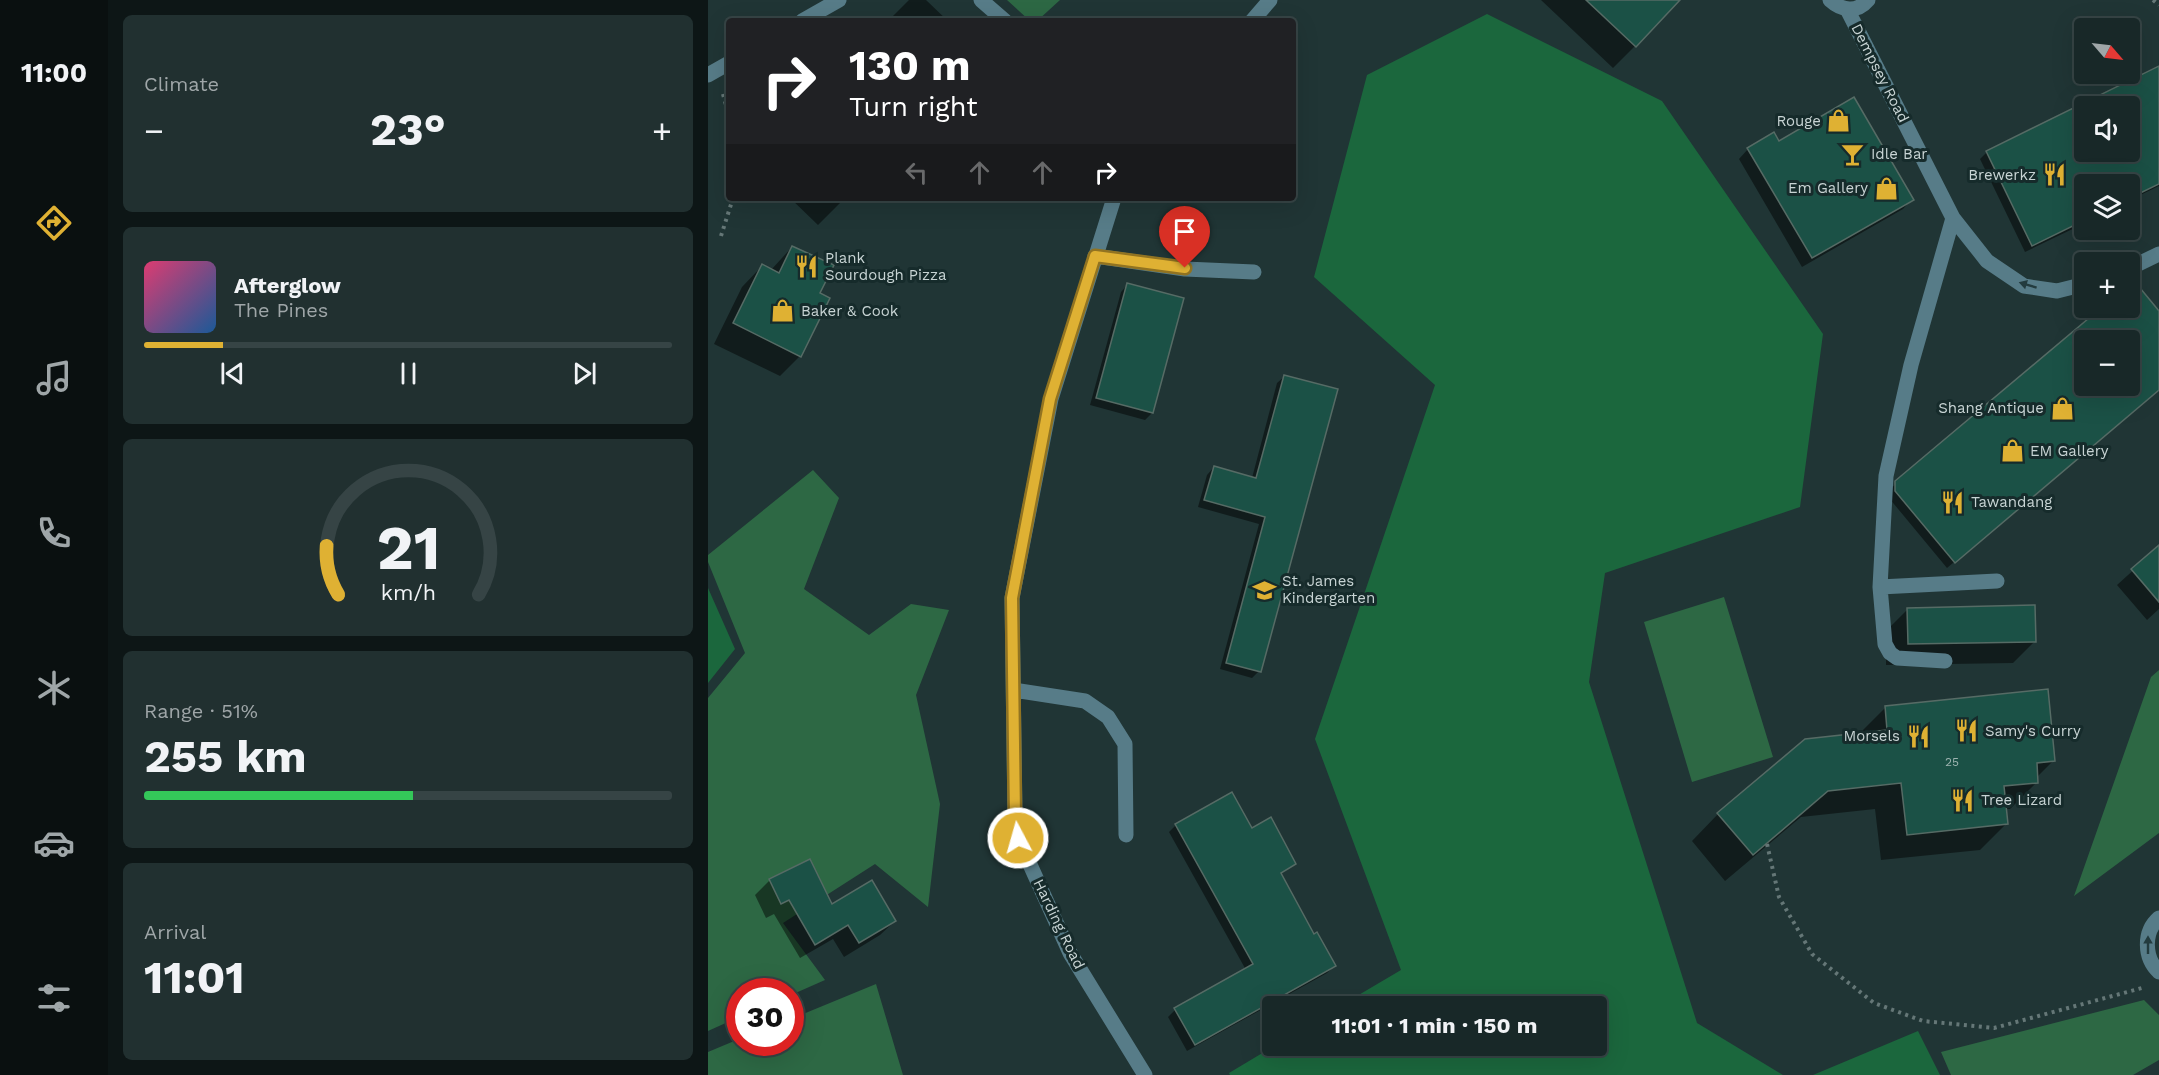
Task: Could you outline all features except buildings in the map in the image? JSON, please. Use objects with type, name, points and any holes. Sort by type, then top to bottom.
[{"type":"street","points":[[807,18],[839,0]]},
{"type":"street","points":[[981,0],[1002,18]]},
{"type":"street","points":[[1255,18],[1270,0]]},
{"type":"street","points":[[1830,0],[1838,7],[1847,9],[1857,9],[1868,0]]},
{"type":"street","name":"Dempsey Road","points":[[1847,9],[1953,218],[1987,261],[2024,286],[2057,291],[2074,287]]},
{"type":"street","points":[[708,75],[726,65]]},
{"type":"street","name":"Harding Road","points":[[1113,201],[1050,399],[1012,598],[1015,817],[1018,838],[1070,952],[1145,1075]]},
{"type":"street","points":[[1945,661],[1897,658],[1890,653],[1885,644],[1880,587],[1886,476],[1911,365],[1953,218]]},
{"type":"street","points":[[2140,263],[2159,254]]},
{"type":"street","points":[[1095,256],[1185,268],[1254,272]]},
{"type":"street","points":[[1880,587],[1997,581]]},
{"type":"street","points":[[1014,690],[1085,701],[1108,717],[1125,744],[1126,835]]},
{"type":"street","points":[[2159,918],[2154,922],[2148,936],[2147,952],[2153,966],[2159,972]]},
{"type":"path","points":[[2153,0],[2159,5]]},
{"type":"path","points":[[721,236],[732,201]]},
{"type":"path","points":[[1767,844],[1779,897],[1812,954],[1874,1003],[1923,1022],[1994,1028],[2149,986]]},
{"type":"green space","points":[[1007,0],[1060,0],[1040,18],[1027,18]]},
{"type":"green space","points":[[1487,14],[1662,101],[1823,334],[1800,507],[1605,573],[1589,682],[1697,1023],[1783,1075],[1230,1075],[1229,1073],[1262,1053],[1262,1056],[1607,1056],[1607,996],[1357,996],[1401,970],[1315,739],[1435,385],[1314,277],[1367,75]]},
{"type":"green space","points":[[813,470],[839,498],[804,589],[869,635],[911,604],[949,610],[916,695],[940,804],[928,907],[875,864],[783,923],[825,980],[804,989],[804,978],[726,978],[726,1023],[708,1031],[708,698],[745,653],[708,562],[708,555]]},
{"type":"green space","points":[[708,588],[735,649],[708,683]]},
{"type":"green space","points":[[1724,597],[1773,757],[1692,782],[1644,622]]},
{"type":"green space","points":[[2159,670],[2159,833],[2074,896],[2151,677]]},
{"type":"green space","points":[[876,984],[903,1075],[708,1075],[708,1052],[726,1044],[726,1056],[804,1056],[804,1014]]},
{"type":"green space","points":[[2144,1000],[2159,1015],[2159,1060],[2133,1075],[1951,1075],[1941,1052]]},
{"type":"green space","points":[[1918,1031],[1940,1075],[1813,1075]]},
{"type":"place","name":"Rouge","points":[[1839,121]]},
{"type":"place","name":"Idle Bar","points":[[1853,154]]},
{"type":"place","name":"Brewerkz","points":[[2054,175]]},
{"type":"place","name":"Em Gallery","points":[[1886,188]]},
{"type":"place","name":"Plank Sourdough Pizza","points":[[807,267]]},
{"type":"place","name":"Baker & Cook","points":[[783,311]]},
{"type":"place","name":"Shang Antique","points":[[2062,408]]},
{"type":"place","name":"EM Gallery","points":[[2012,451]]},
{"type":"place","name":"Tawandang","points":[[1953,502]]},
{"type":"place","name":"St. James Kindergarten","points":[[1264,590]]},
{"type":"place","name":"Samy's Curry","points":[[1967,731]]},
{"type":"place","name":"Morsels","points":[[1918,736]]},
{"type":"place","name":"Tree Lizard","points":[[1963,800]]},
{"type":"route","points":[[1018,838],[1015,817],[1012,598],[1050,399],[1095,256],[1185,268]]}]
